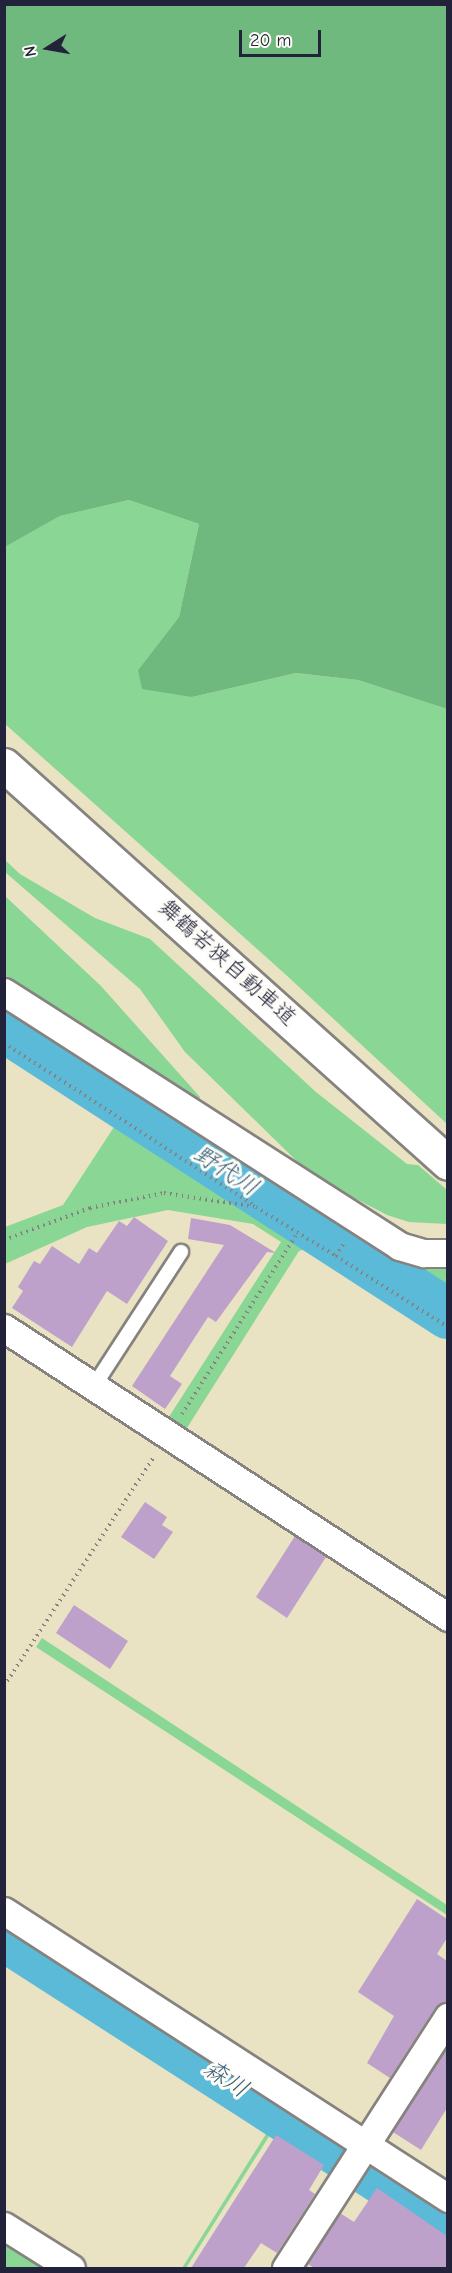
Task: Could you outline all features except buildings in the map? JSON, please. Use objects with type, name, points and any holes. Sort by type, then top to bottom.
[{"type":"highway","name":"舞鶴若狭自動車道","points":[[4,765],[447,1163]]},
{"type":"street","points":[[4,992],[399,1246],[447,1253]]},
{"type":"street","points":[[4,1328],[447,1617]]},
{"type":"street","points":[[4,1911],[358,2156],[445,2191]]},
{"type":"street","points":[[286,2268],[447,2017]]},
{"type":"street","points":[[4,2226],[71,2268]]},
{"type":"lane","points":[[94,1386],[181,1252]]},
{"type":"path","points":[[4,1043],[447,1328]]},
{"type":"path","points":[[4,1240],[128,1197],[164,1193],[256,1207]]},
{"type":"path","points":[[336,1256],[340,1251]]},
{"type":"green space","points":[[5,4],[447,5],[447,709],[358,680],[296,673],[192,697],[142,689],[138,670],[179,617],[199,524],[129,500],[60,516],[5,547]]},
{"type":"green space","points":[[129,500],[199,524],[179,617],[138,670],[192,697],[296,673],[358,680],[447,709],[447,1124],[285,974],[5,724],[5,547],[60,516]]},
{"type":"green space","points":[[5,860],[20,874],[95,918],[150,939],[316,1092],[407,1164],[418,1165],[447,1190],[447,1224],[409,1222],[387,1215],[312,1176],[185,1052],[140,989],[5,872]]},
{"type":"green space","points":[[4,895],[101,986],[200,1097],[197,1104],[5,980]]},
{"type":"green space","points":[[4,1005],[339,1222],[343,1230],[339,1237],[5,1020]]},
{"type":"green space","points":[[5,1034],[447,1319],[447,1338],[310,1248],[299,1251],[185,1431],[167,1420],[281,1242],[253,1224],[168,1210],[87,1227],[5,1264],[5,1227],[63,1205],[114,1127],[5,1053]]},
{"type":"green space","points":[[361,1237],[409,1264],[447,1267],[447,1306],[356,1246]]},
{"type":"green space","points":[[42,1638],[447,1905],[447,1915],[36,1647]]},
{"type":"green space","points":[[4,1941],[280,2119],[186,2268],[182,2268],[273,2123],[5,1947]]},
{"type":"green space","points":[[4,2237],[45,2264],[42,2268],[5,2268]]},
{"type":"waterway","name":"野代川","points":[[4,1027],[448,1314]]},
{"type":"waterway","name":"森川","points":[[4,1936],[448,2222]]}]
